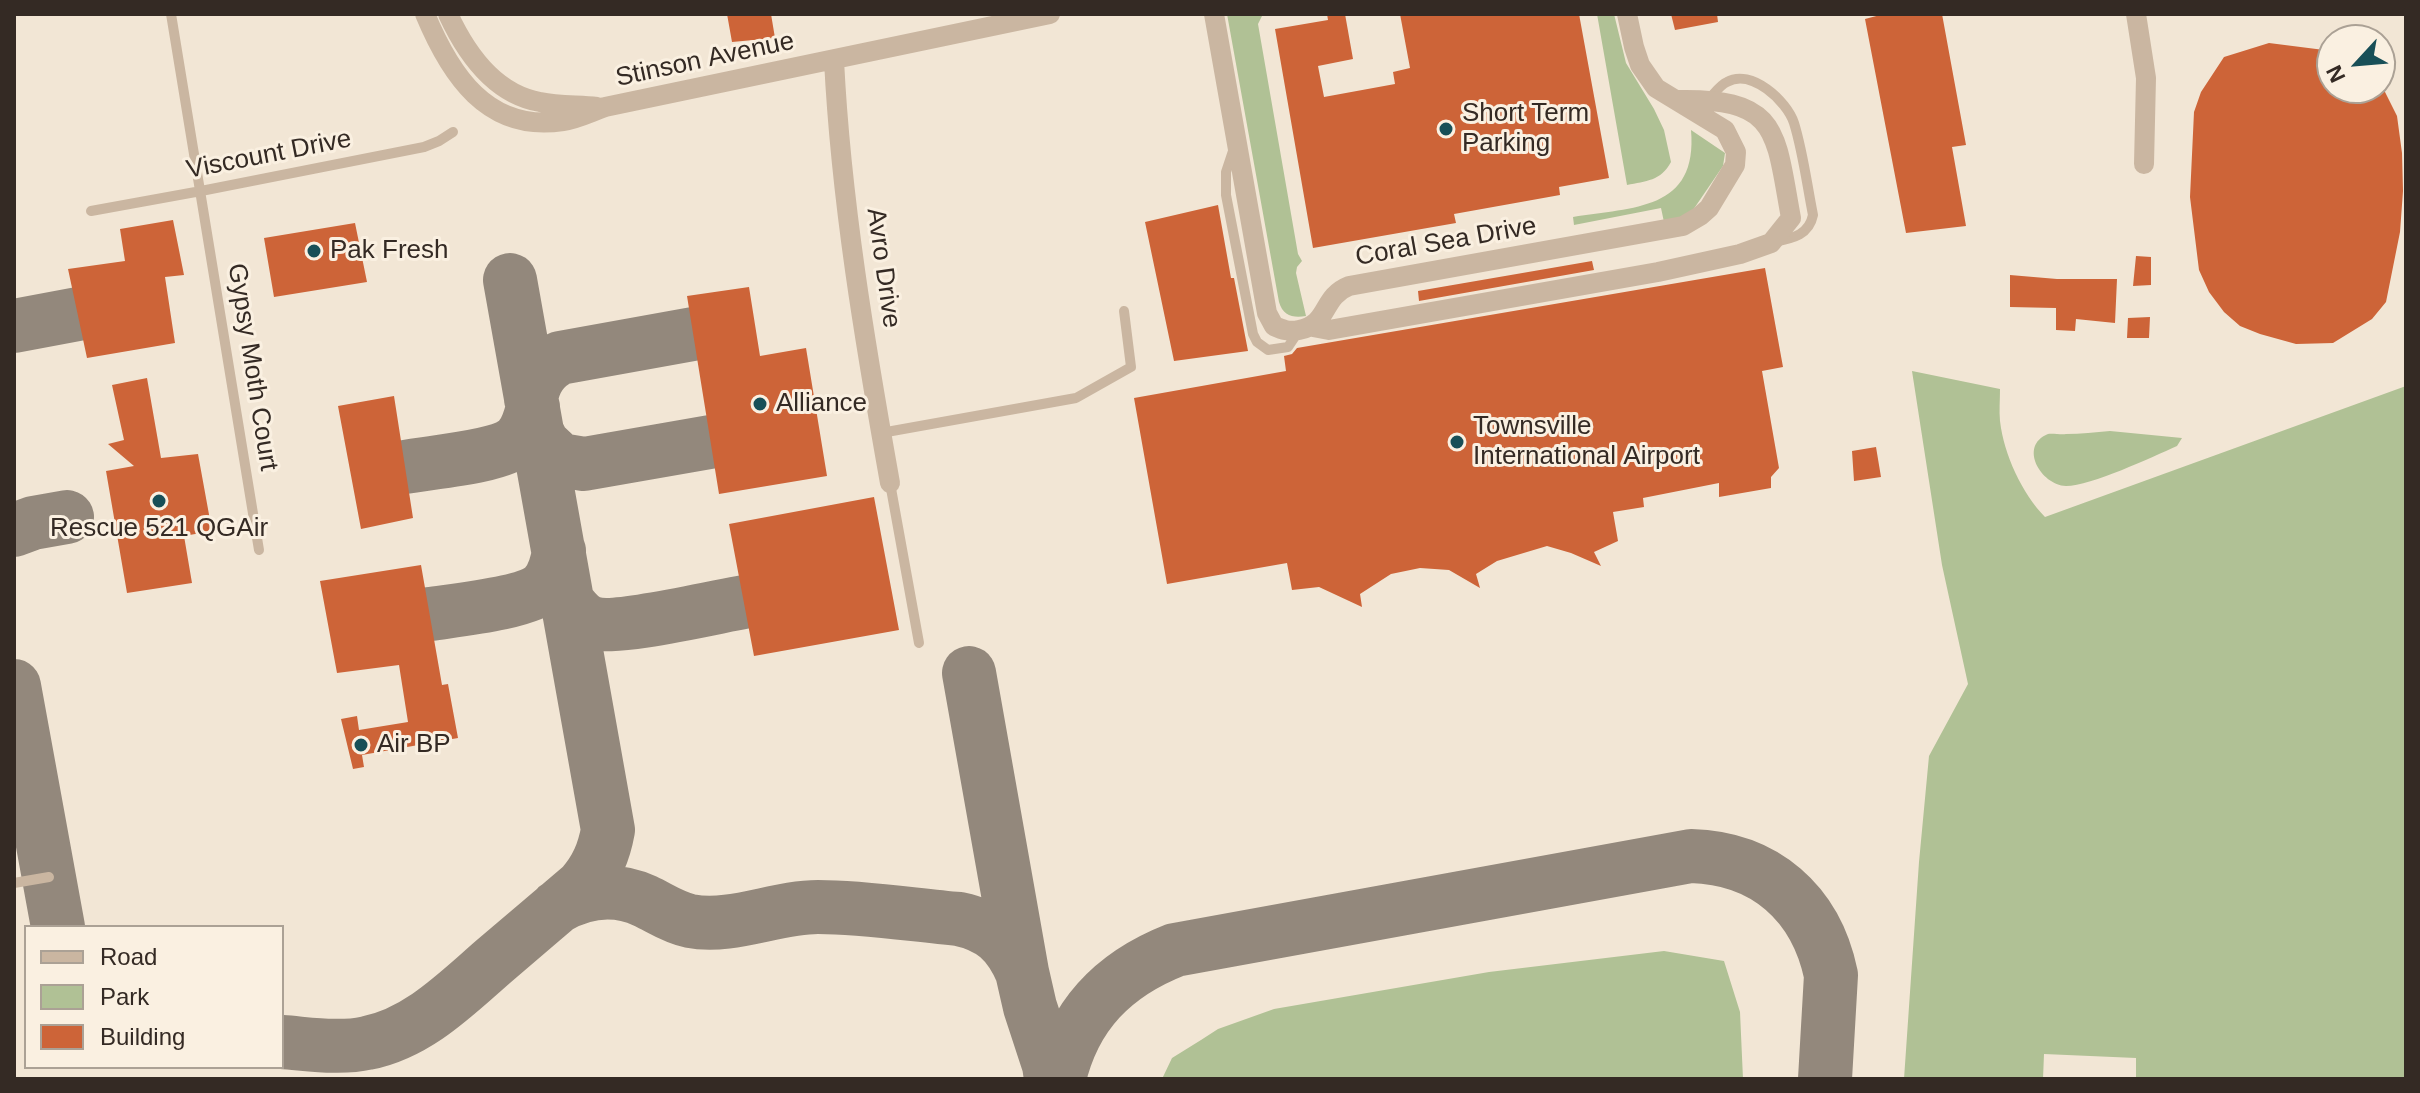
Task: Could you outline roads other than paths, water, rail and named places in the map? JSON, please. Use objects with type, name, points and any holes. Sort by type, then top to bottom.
[{"type":"street","points":[[425,14],[447,62],[462,83],[498,111],[544,122],[565,121],[605,107]]},
{"type":"street","points":[[448,14],[459,38],[477,63],[517,94],[540,102],[605,107]]},
{"type":"street","name":"Stinson Avenue","points":[[605,107],[1050,14]]},
{"type":"street","points":[[1214,14],[1267,313],[1274,326],[1290,331],[1306,328],[1329,330],[1658,272],[1740,254],[1771,243],[1791,218],[1776,142],[1766,122],[1744,106],[1709,99],[1678,100]]},
{"type":"street","name":"Coral Sea Drive","points":[[1306,328],[1323,315],[1335,293],[1349,286],[1683,226],[1709,208],[1735,165],[1736,152],[1725,130],[1656,88],[1640,65],[1627,14]]},
{"type":"street","points":[[2136,14],[2146,78],[2144,164]]},
{"type":"street","name":"Avro Drive","points":[[834,60],[841,158],[890,483]]},
{"type":"lane","name":"Gypsy Moth Court","points":[[171,14],[259,550]]},
{"type":"lane","name":"Viscount Drive","points":[[91,211],[424,147],[453,132]]},
{"type":"lane","points":[[881,433],[1076,398],[1131,367],[1124,311]]},
{"type":"lane","points":[[890,483],[919,643]]},
{"type":"lane","points":[[14,883],[49,877]]},
{"type":"place","name":"Short Term Parking","points":[[1446,129]]},
{"type":"place","name":"Pak Fresh","points":[[314,251]]},
{"type":"place","name":"Alliance","points":[[760,404]]},
{"type":"place","name":"Townsville International Airport","points":[[1457,442]]},
{"type":"place","name":"Rescue 521 QGAir","points":[[159,501]]},
{"type":"place","name":"Air BP","points":[[361,745]]}]
